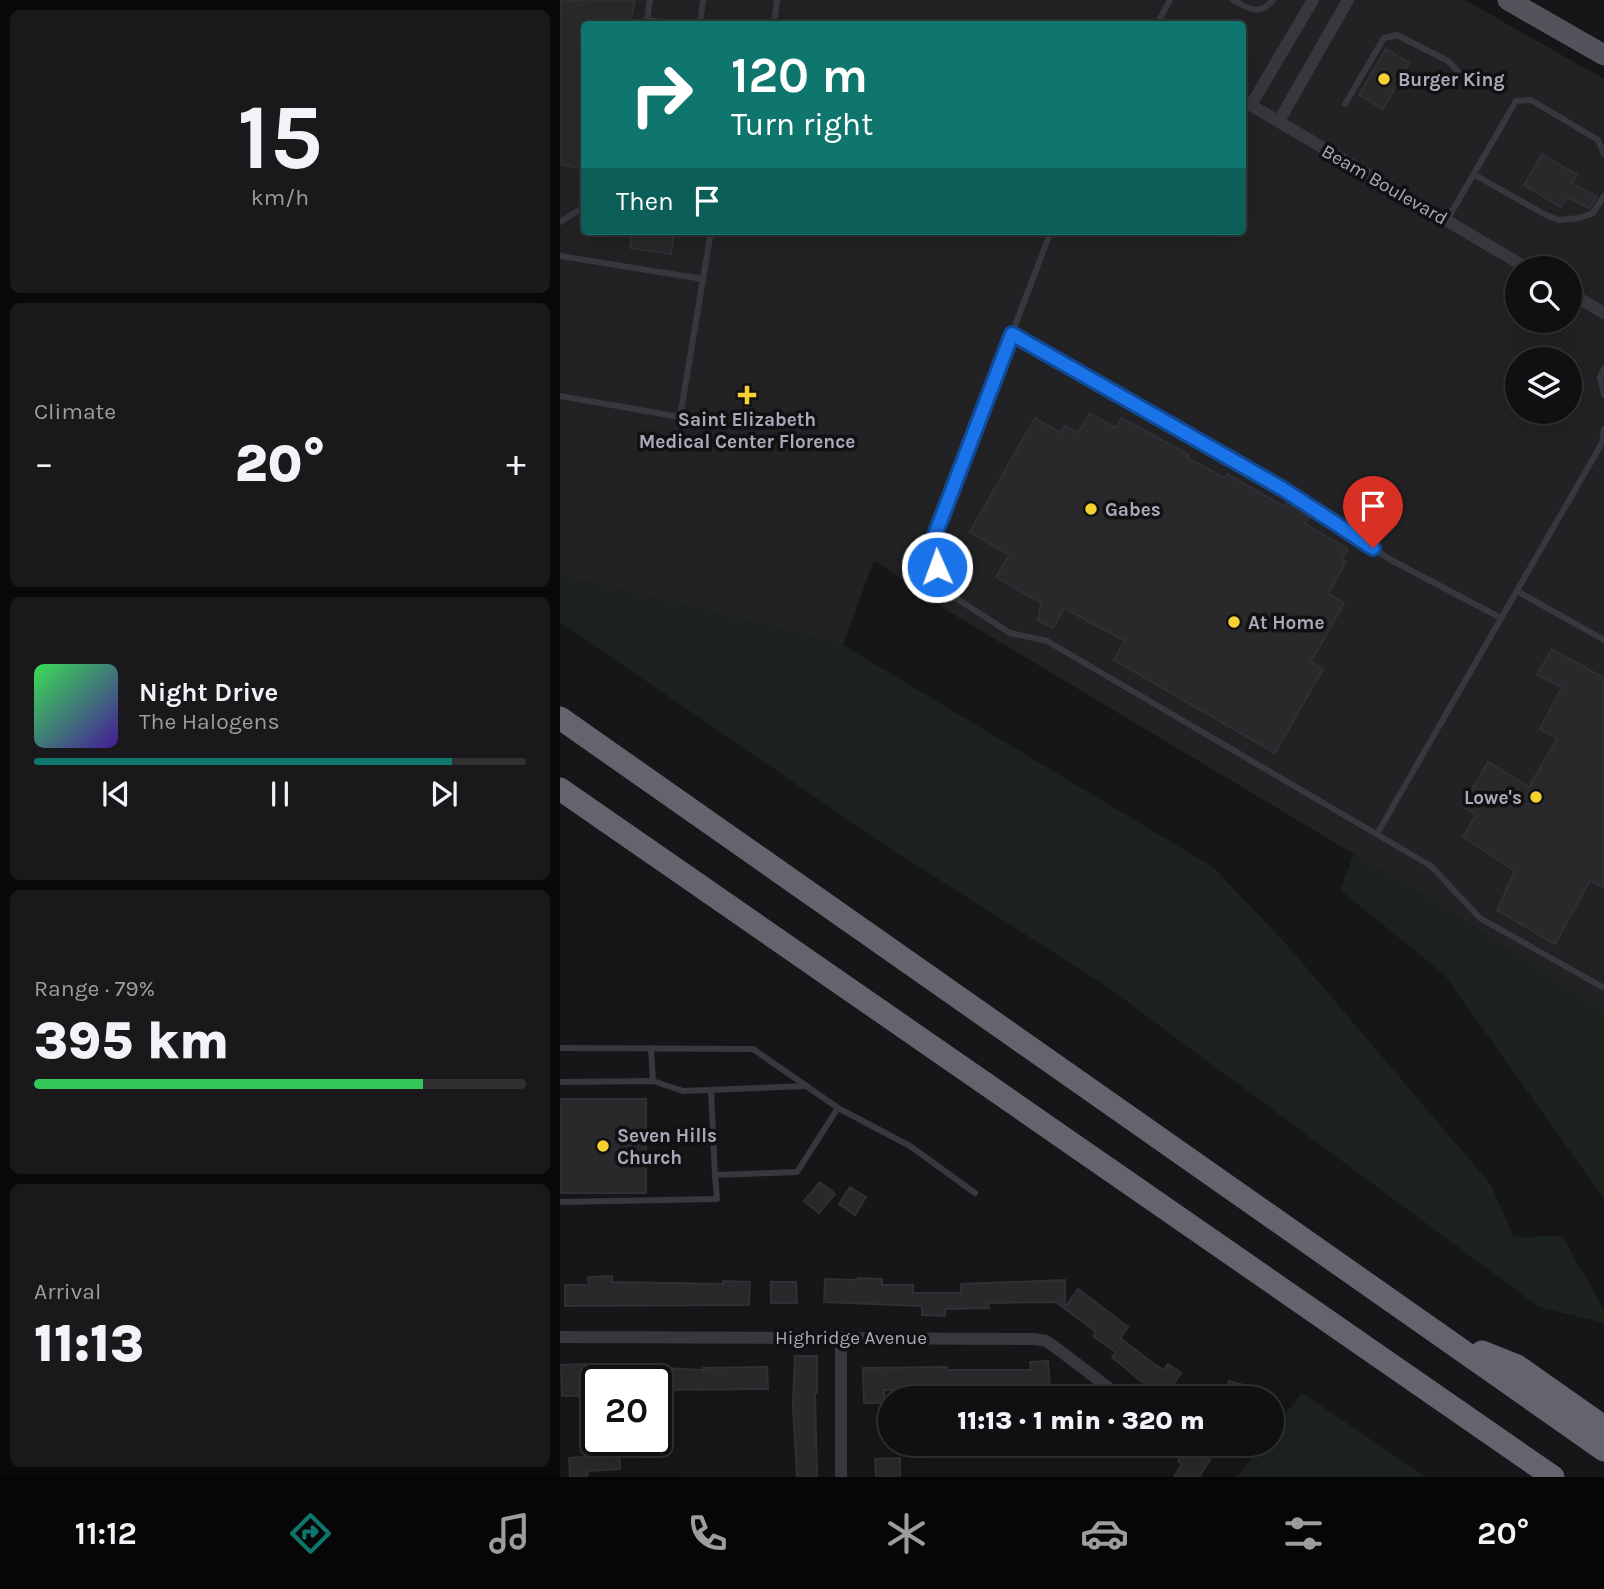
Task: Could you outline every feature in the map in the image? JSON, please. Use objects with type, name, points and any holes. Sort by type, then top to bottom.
[{"type":"highway","points":[[560,718],[1604,1450]]},
{"type":"highway","points":[[560,789],[1553,1477]]},
{"type":"highway","points":[[1441,1334],[1517,1366],[1604,1427]]},
{"type":"main road","points":[[1508,0],[1604,55]]},
{"type":"street","points":[[1247,102],[1313,0]]},
{"type":"street","points":[[1279,121],[1348,0]]},
{"type":"street","name":"Beam Boulevard","points":[[1247,102],[1507,256]]},
{"type":"street","points":[[1582,300],[1604,313]]},
{"type":"street","name":"Highridge Avenue","points":[[560,1337],[1018,1338],[1046,1341],[1106,1386]]},
{"type":"street","points":[[841,1337],[841,1477]]},
{"type":"lane","points":[[650,0],[647,20],[655,21]]},
{"type":"lane","points":[[700,21],[703,0]]},
{"type":"lane","points":[[774,21],[777,0]]},
{"type":"lane","points":[[1159,21],[1170,0]]},
{"type":"lane","points":[[1233,0],[1252,10],[1261,9],[1273,0]]},
{"type":"lane","points":[[1345,104],[1384,38],[1397,35],[1448,61],[1472,86]]},
{"type":"lane","points":[[1447,220],[1516,101],[1531,100],[1598,140],[1604,154]]},
{"type":"lane","points":[[1475,175],[1559,220],[1593,213],[1604,196]]},
{"type":"lane","points":[[560,222],[581,209]]},
{"type":"lane","points":[[560,396],[680,417],[709,235]]},
{"type":"lane","points":[[1049,235],[935,535],[937,567],[948,593],[1010,633],[1047,641],[1431,866],[1480,918],[1604,988]]},
{"type":"lane","points":[[560,256],[703,279]]},
{"type":"lane","points":[[1012,334],[1283,489],[1391,560],[1501,618]]},
{"type":"lane","points":[[1604,369],[1600,377],[1604,395]]},
{"type":"lane","points":[[1377,834],[1602,443],[1604,429]]},
{"type":"lane","points":[[1517,590],[1604,640]]},
{"type":"lane","points":[[560,1048],[753,1049],[838,1108],[909,1146],[975,1193]]},
{"type":"lane","points":[[652,1048],[653,1081]]},
{"type":"lane","points":[[560,1082],[653,1081],[683,1091],[807,1086]]},
{"type":"lane","points":[[560,1202],[717,1199],[711,1090]]},
{"type":"lane","points":[[715,1175],[797,1172],[838,1108]]},
{"type":"shaded area","points":[[560,0],[1465,0],[1604,79],[1604,1012],[1459,917],[948,611],[874,560],[843,645],[560,575]]},
{"type":"shaded area","points":[[560,575],[843,645],[1213,867],[1288,946],[1491,1185],[1514,1237],[1562,1236],[1604,1310],[1604,1323],[1539,1307],[1106,986],[882,843],[560,622]]},
{"type":"shaded area","points":[[1354,854],[1459,917],[1604,1012],[1604,1199],[1444,974],[1340,890]]},
{"type":"shaded area","points":[[1302,1393],[1426,1477],[1237,1477],[1253,1456],[1284,1456],[1284,1416]]},
{"type":"building","points":[[560,0],[635,0],[631,21],[581,21],[581,168],[560,164]]},
{"type":"building","name":"Burger King","points":[[1386,49],[1409,63],[1383,109],[1359,95]]},
{"type":"building","points":[[1542,154],[1577,175],[1572,183],[1597,197],[1589,208],[1567,197],[1561,207],[1524,185]]},
{"type":"building","points":[[632,235],[673,235],[671,254],[630,248]]},
{"type":"building","points":[[1090,413],[1116,428],[1122,418],[1225,478],[1227,474],[1285,507],[1287,502],[1310,515],[1305,524],[1348,549],[1342,559],[1346,562],[1328,594],[1344,603],[1311,662],[1323,669],[1275,753],[1114,660],[1125,641],[1064,608],[1053,628],[1038,620],[1041,603],[996,577],[1009,555],[970,532],[1035,418],[1061,433],[1065,426],[1078,433]]},
{"type":"building","name":"Lowe's","points":[[1552,649],[1604,678],[1604,888],[1590,880],[1555,944],[1497,910],[1515,871],[1463,837],[1476,815],[1462,806],[1488,762],[1529,787],[1557,739],[1540,729],[1562,687],[1537,675]]},
{"type":"building","name":"Seven Hills Church","points":[[560,1099],[646,1099],[646,1193],[560,1193]]},
{"type":"building","points":[[820,1182],[835,1194],[819,1213],[804,1201]]},
{"type":"building","points":[[850,1187],[866,1197],[855,1215],[839,1204]]},
{"type":"building","points":[[612,1276],[612,1282],[750,1282],[749,1305],[565,1306],[565,1285],[589,1285],[588,1277]]},
{"type":"building","points":[[825,1279],[882,1279],[882,1285],[913,1285],[913,1293],[961,1293],[961,1284],[1065,1280],[1065,1307],[1078,1289],[1128,1327],[1120,1338],[1164,1370],[1168,1364],[1181,1373],[1172,1386],[1148,1386],[1112,1357],[1116,1352],[1093,1336],[1096,1332],[1056,1302],[988,1303],[989,1308],[945,1309],[945,1316],[922,1315],[922,1306],[824,1302]]},
{"type":"building","points":[[771,1282],[796,1282],[797,1303],[771,1303]]},
{"type":"building","points":[[795,1356],[817,1356],[817,1477],[797,1477],[793,1406]]},
{"type":"building","points":[[1048,1361],[1050,1386],[878,1386],[878,1403],[864,1403],[863,1368],[1031,1370],[1030,1362]]},
{"type":"building","points":[[585,1364],[581,1365],[581,1390],[578,1390],[578,1396],[562,1396],[561,1365]]},
{"type":"building","points":[[767,1367],[768,1389],[672,1390],[672,1368]]},
{"type":"building","points":[[1229,1381],[1247,1386],[1228,1386]]},
{"type":"building","points":[[619,1456],[620,1469],[588,1471],[587,1477],[570,1477],[569,1458]]},
{"type":"building","points":[[1181,1456],[1204,1456],[1210,1460],[1199,1477],[1174,1477],[1182,1464],[1178,1461]]},
{"type":"building","points":[[900,1458],[900,1477],[876,1477],[875,1459]]},
{"type":"place","name":"Burger King","points":[[1384,79]]},
{"type":"place","name":"Saint Elizabeth Medical Center Florence","points":[[747,395]]},
{"type":"place","name":"Gabes","points":[[1091,509]]},
{"type":"place","name":"At Home","points":[[1234,622]]},
{"type":"place","name":"Lowe's","points":[[1536,797]]},
{"type":"place","name":"Seven Hills Church","points":[[603,1146]]},
{"type":"route","points":[[937,567],[935,535],[1012,334],[1283,489],[1373,548]]}]
